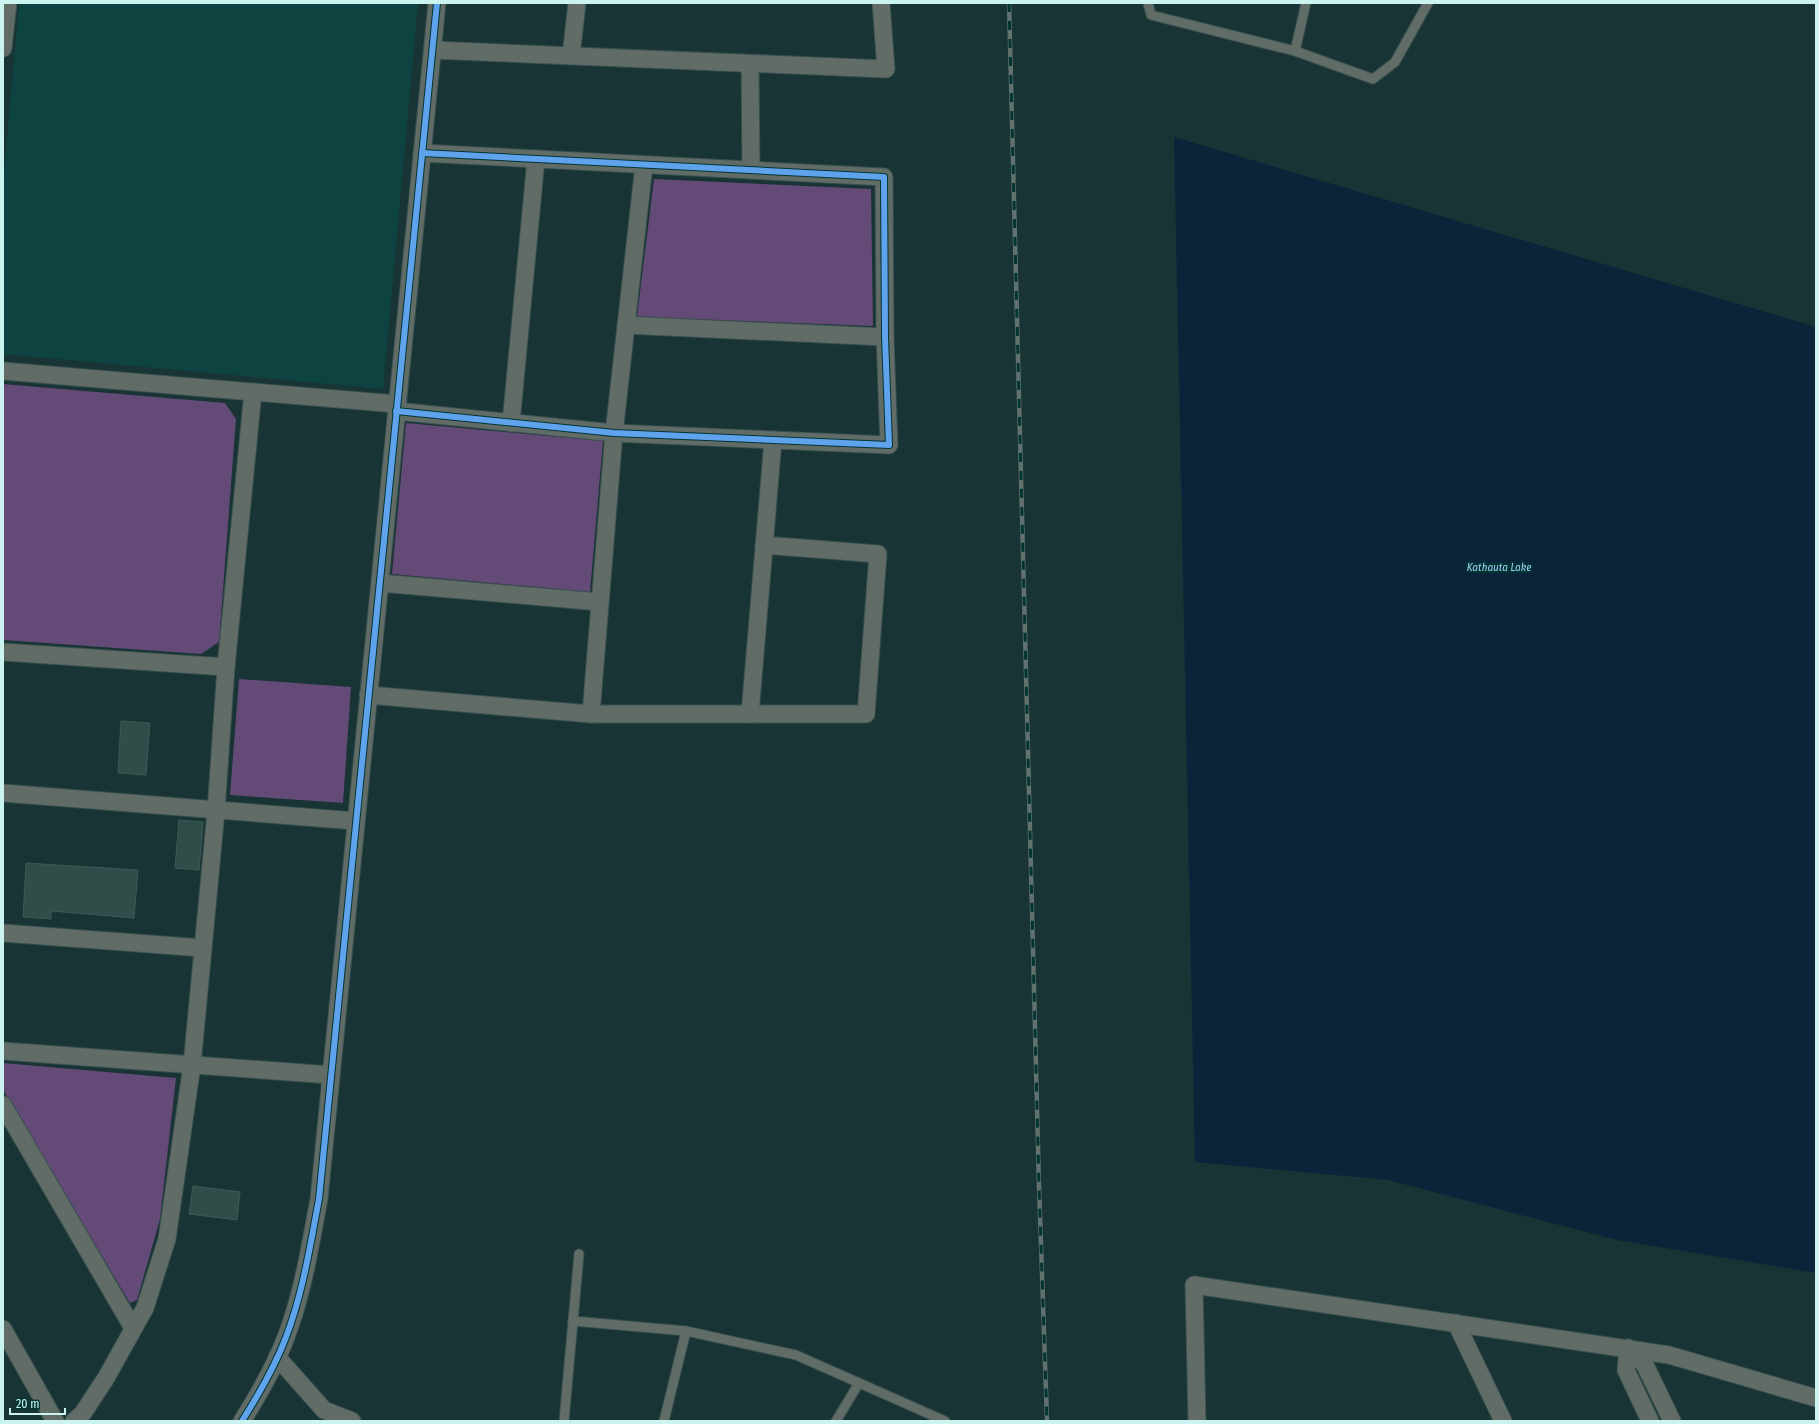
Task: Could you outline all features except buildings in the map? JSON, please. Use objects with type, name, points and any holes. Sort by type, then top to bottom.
[{"type":"street","points":[[3,48],[8,3]]},
{"type":"street","points":[[242,1421],[263,1388],[286,1337],[306,1270],[319,1199],[438,3]]},
{"type":"street","points":[[571,56],[577,3]]},
{"type":"street","points":[[433,50],[886,69],[881,3]]},
{"type":"street","points":[[750,64],[751,170]]},
{"type":"street","points":[[3,371],[253,392],[397,408],[512,423],[614,433],[889,444],[885,337],[884,177],[422,153]]},
{"type":"street","points":[[512,423],[536,159]]},
{"type":"street","points":[[590,714],[614,433],[644,165]]},
{"type":"street","points":[[626,325],[885,337]]},
{"type":"street","points":[[74,1421],[83,1414],[106,1378],[144,1308],[167,1239],[192,1065],[216,811],[226,668],[253,392]]},
{"type":"street","points":[[750,714],[773,440]]},
{"type":"street","points":[[368,695],[590,714],[866,714],[878,554],[764,545]]},
{"type":"street","points":[[380,583],[600,602]]},
{"type":"street","points":[[3,652],[226,668]]},
{"type":"street","points":[[3,793],[356,821]]},
{"type":"street","points":[[3,933],[203,948]]},
{"type":"street","points":[[3,1051],[331,1075]]},
{"type":"street","points":[[3,1106],[133,1328]]},
{"type":"street","points":[[1197,1421],[1194,1285],[1669,1355],[1816,1398]]},
{"type":"street","points":[[1456,1323],[1503,1421]]},
{"type":"street","points":[[3,1329],[55,1421]]},
{"type":"street","points":[[1628,1348],[1626,1370],[1650,1421]]},
{"type":"street","points":[[1628,1348],[1645,1365],[1672,1421]]},
{"type":"street","points":[[277,1357],[324,1410],[352,1421]]},
{"type":"lane","points":[[1148,3],[1151,15],[1295,52],[1373,79],[1395,62],[1428,3]]},
{"type":"lane","points":[[1295,52],[1306,3]]},
{"type":"lane","points":[[564,1421],[579,1254]]},
{"type":"lane","points":[[573,1321],[686,1331],[796,1355],[945,1421]]},
{"type":"lane","points":[[664,1421],[686,1331]]},
{"type":"lane","points":[[836,1421],[860,1383]]},
{"type":"shaded area","points":[[19,3],[418,3],[383,389],[3,354],[3,184]]},
{"type":"shaded area","points":[[654,179],[871,189],[873,326],[637,317]]},
{"type":"shaded area","points":[[3,384],[225,403],[236,419],[219,642],[201,654],[3,640]]},
{"type":"shaded area","points":[[406,423],[603,441],[590,592],[392,574]]},
{"type":"shaded area","points":[[239,679],[351,687],[343,803],[230,795]]},
{"type":"shaded area","points":[[3,1063],[176,1078],[160,1219],[137,1300],[130,1303],[3,1090]]},
{"type":"water","name":"Kathauta Lake","points":[[1174,137],[1816,327],[1816,1273],[1617,1240],[1388,1180],[1195,1162]]},
{"type":"railway","points":[[1009,3],[1039,1186],[1047,1421]]},
{"type":"cycle path","points":[[242,1421],[272,1370],[292,1320],[306,1269],[319,1199],[437,3]]},
{"type":"cycle path","points":[[396,411],[614,433],[889,445],[885,337],[884,177],[422,153]]}]
